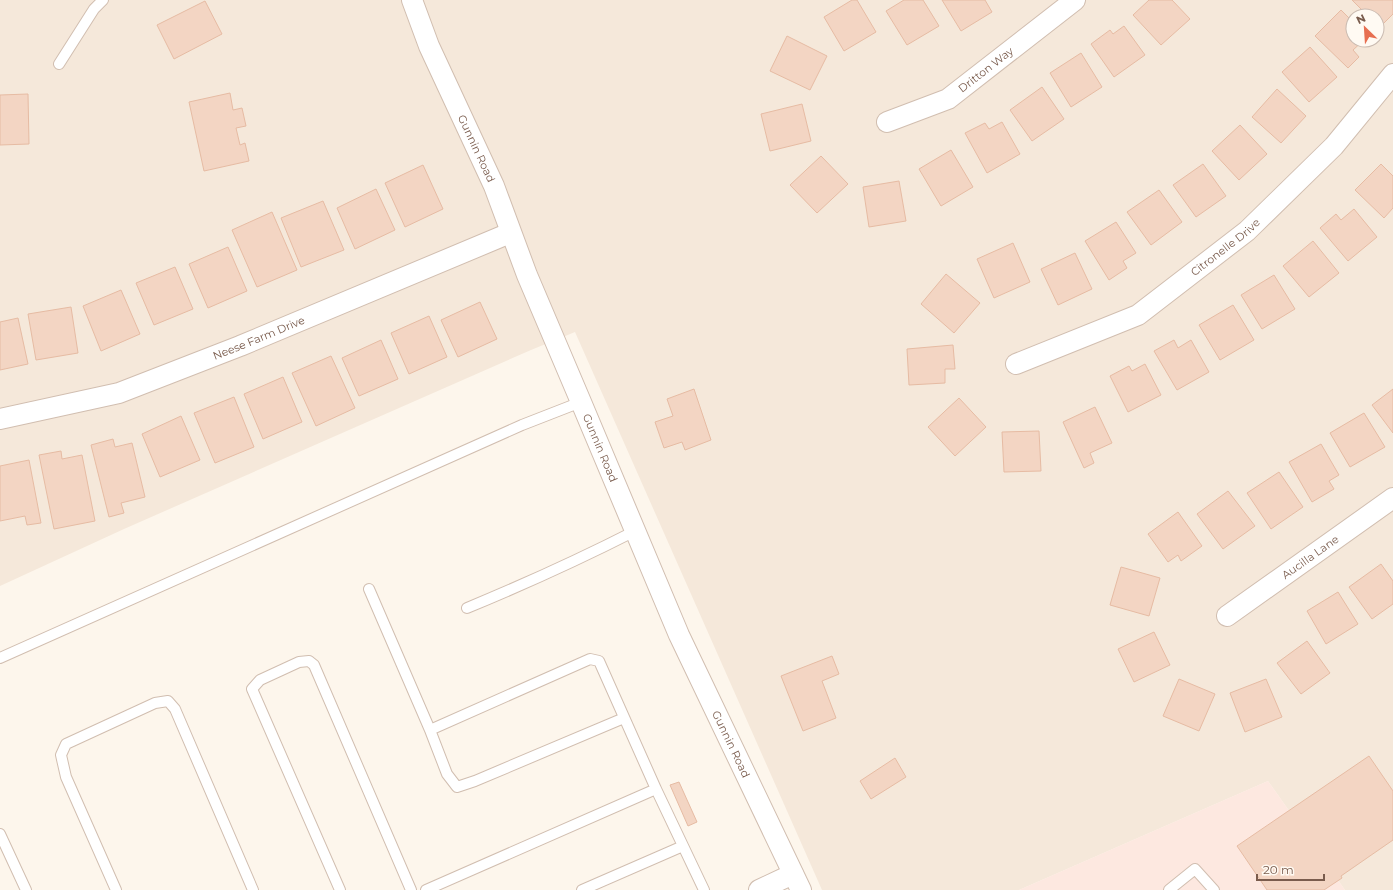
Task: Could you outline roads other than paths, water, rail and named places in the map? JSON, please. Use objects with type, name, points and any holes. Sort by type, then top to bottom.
[{"type":"street","name":"Gunnin Road","points":[[412,0],[429,46],[494,186],[510,233],[527,275],[679,635],[797,882]]},
{"type":"street","name":"Dritton Way","points":[[886,122],[948,99],[1075,0]]},
{"type":"street","name":"Citronelle Drive","points":[[1016,364],[1138,315],[1235,241],[1334,146],[1393,74]]},
{"type":"street","name":"Neese Farm Drive","points":[[0,419],[81,402],[126,390],[240,346],[510,233]]},
{"type":"street","name":"Aucilla Lane","points":[[1227,616],[1393,498]]},
{"type":"street","points":[[759,890],[797,882]]},
{"type":"lane","points":[[59,64],[94,9],[103,0]]},
{"type":"lane","points":[[0,658],[515,428],[581,402]]},
{"type":"lane","points":[[467,608],[582,559],[636,531]]},
{"type":"lane","points":[[369,589],[430,730],[447,774],[457,787],[475,781],[624,718]]},
{"type":"lane","points":[[430,730],[590,659],[599,661],[656,789],[704,890]]},
{"type":"lane","points":[[340,890],[252,689],[260,680],[299,662],[309,661],[314,665],[411,890]]},
{"type":"lane","points":[[116,890],[66,778],[61,755],[66,744],[155,703],[168,701],[175,709],[253,890]]},
{"type":"lane","points":[[426,890],[656,789]]},
{"type":"lane","points":[[0,834],[26,890]]},
{"type":"lane","points":[[582,890],[683,846]]},
{"type":"lane","points":[[1169,890],[1195,869],[1214,890]]}]
